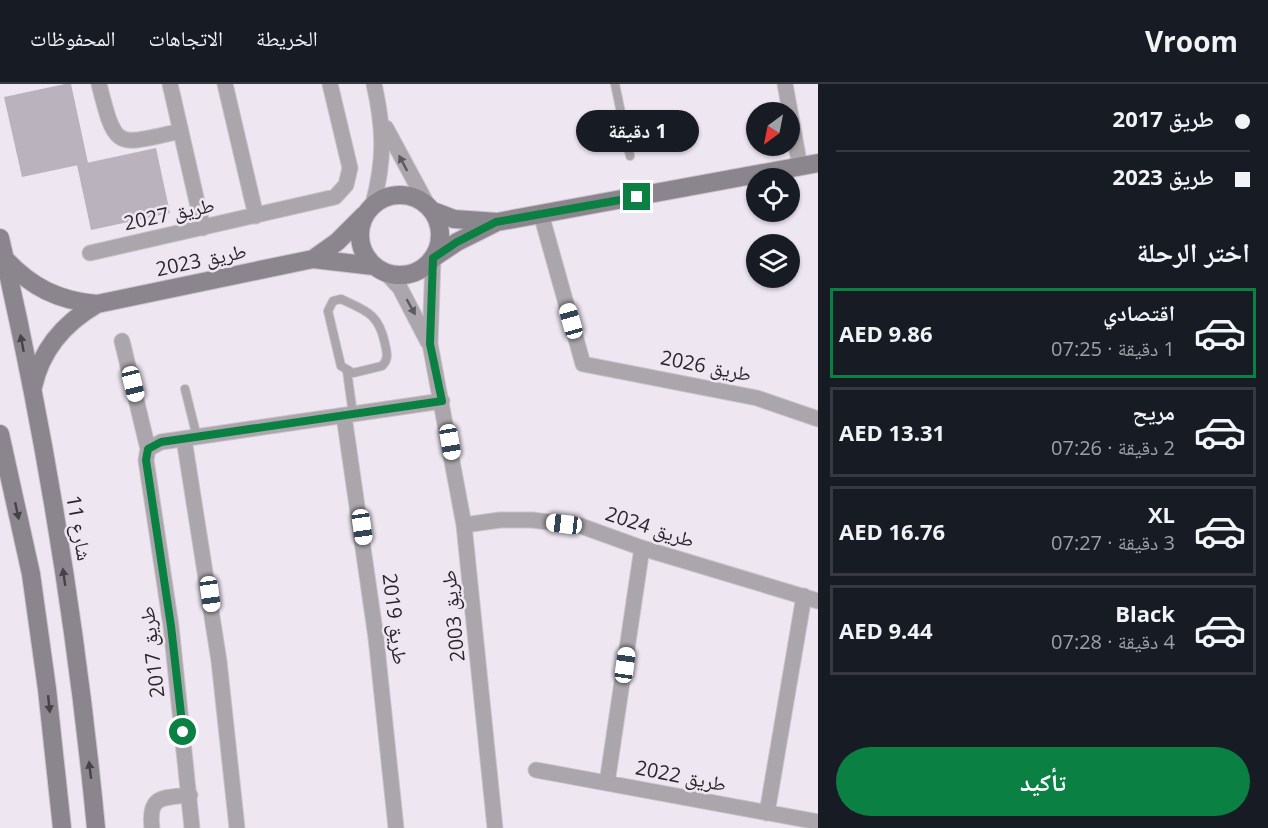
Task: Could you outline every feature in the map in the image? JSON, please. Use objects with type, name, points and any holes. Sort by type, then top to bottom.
[{"type":"street","points":[[99,84],[109,124],[121,138],[133,142],[181,132]]},
{"type":"street","points":[[170,84],[203,228]]},
{"type":"street","points":[[225,84],[256,216]]},
{"type":"street","name":"طريق 2027","points":[[90,253],[327,201],[335,197],[346,185],[349,177],[348,160],[330,84]]},
{"type":"street","points":[[374,84],[382,120],[382,162],[369,209],[360,228],[360,242],[365,255],[400,288],[430,344]]},
{"type":"street","points":[[785,84],[800,167]]},
{"type":"street","points":[[382,120],[430,208],[441,235],[433,258],[430,344]]},
{"type":"street","points":[[369,209],[386,197],[399,194],[413,196],[430,208],[454,219],[496,222],[818,163]]},
{"type":"street","name":"طريق 2023","points":[[313,259],[337,242],[369,209]]},
{"type":"street","name":"طريق 2026","points":[[541,214],[583,364],[757,398],[818,419]]},
{"type":"street","points":[[380,269],[408,274],[418,271],[457,242],[496,222]]},
{"type":"street","name":"شارع 11","points":[[0,238],[32,392],[64,570],[96,828]]},
{"type":"street","name":"طريق 2023","points":[[5,259],[27,280],[46,292],[67,300],[97,304],[313,259],[380,269]]},
{"type":"street","name":"طريق 2023","points":[[32,392],[36,375],[51,344],[72,320],[97,304]]},
{"type":"street","name":"طريق 2017","points":[[122,341],[155,446],[146,460],[171,626],[192,828]]},
{"type":"street","name":"طريق 2003","points":[[430,344],[464,525],[495,828]]},
{"type":"street","points":[[155,446],[191,438],[442,401]]},
{"type":"street","name":"طريق 2019","points":[[348,415],[376,638],[396,828]]},
{"type":"street","points":[[191,438],[237,828]]},
{"type":"street","points":[[1,442],[31,574],[47,689],[62,828]]},
{"type":"street","name":"طريق 2024","points":[[464,525],[500,520],[532,520],[580,526],[642,548],[811,598]]},
{"type":"street","points":[[607,783],[642,548]]},
{"type":"street","points":[[767,813],[811,598]]},
{"type":"street","name":"طريق 2022","points":[[536,770],[818,822]]},
{"type":"street","points":[[152,828],[150,811],[154,803],[162,798],[190,795]]},
{"type":"lane","points":[[615,84],[630,156]]},
{"type":"lane","points":[[347,371],[353,373],[382,366],[387,355],[377,319],[336,299],[330,304],[328,311],[339,362],[347,371],[348,415]]},
{"type":"lane","points":[[185,388],[191,438]]},
{"type":"building","points":[[71,84],[88,163],[22,177],[4,97]]},
{"type":"building","points":[[156,148],[170,213],[91,230],[77,165]]},
{"type":"route","points":[[183,732],[171,626],[146,460],[148,449],[161,442],[442,401],[430,344],[433,258],[457,242],[496,222],[637,197]]}]
